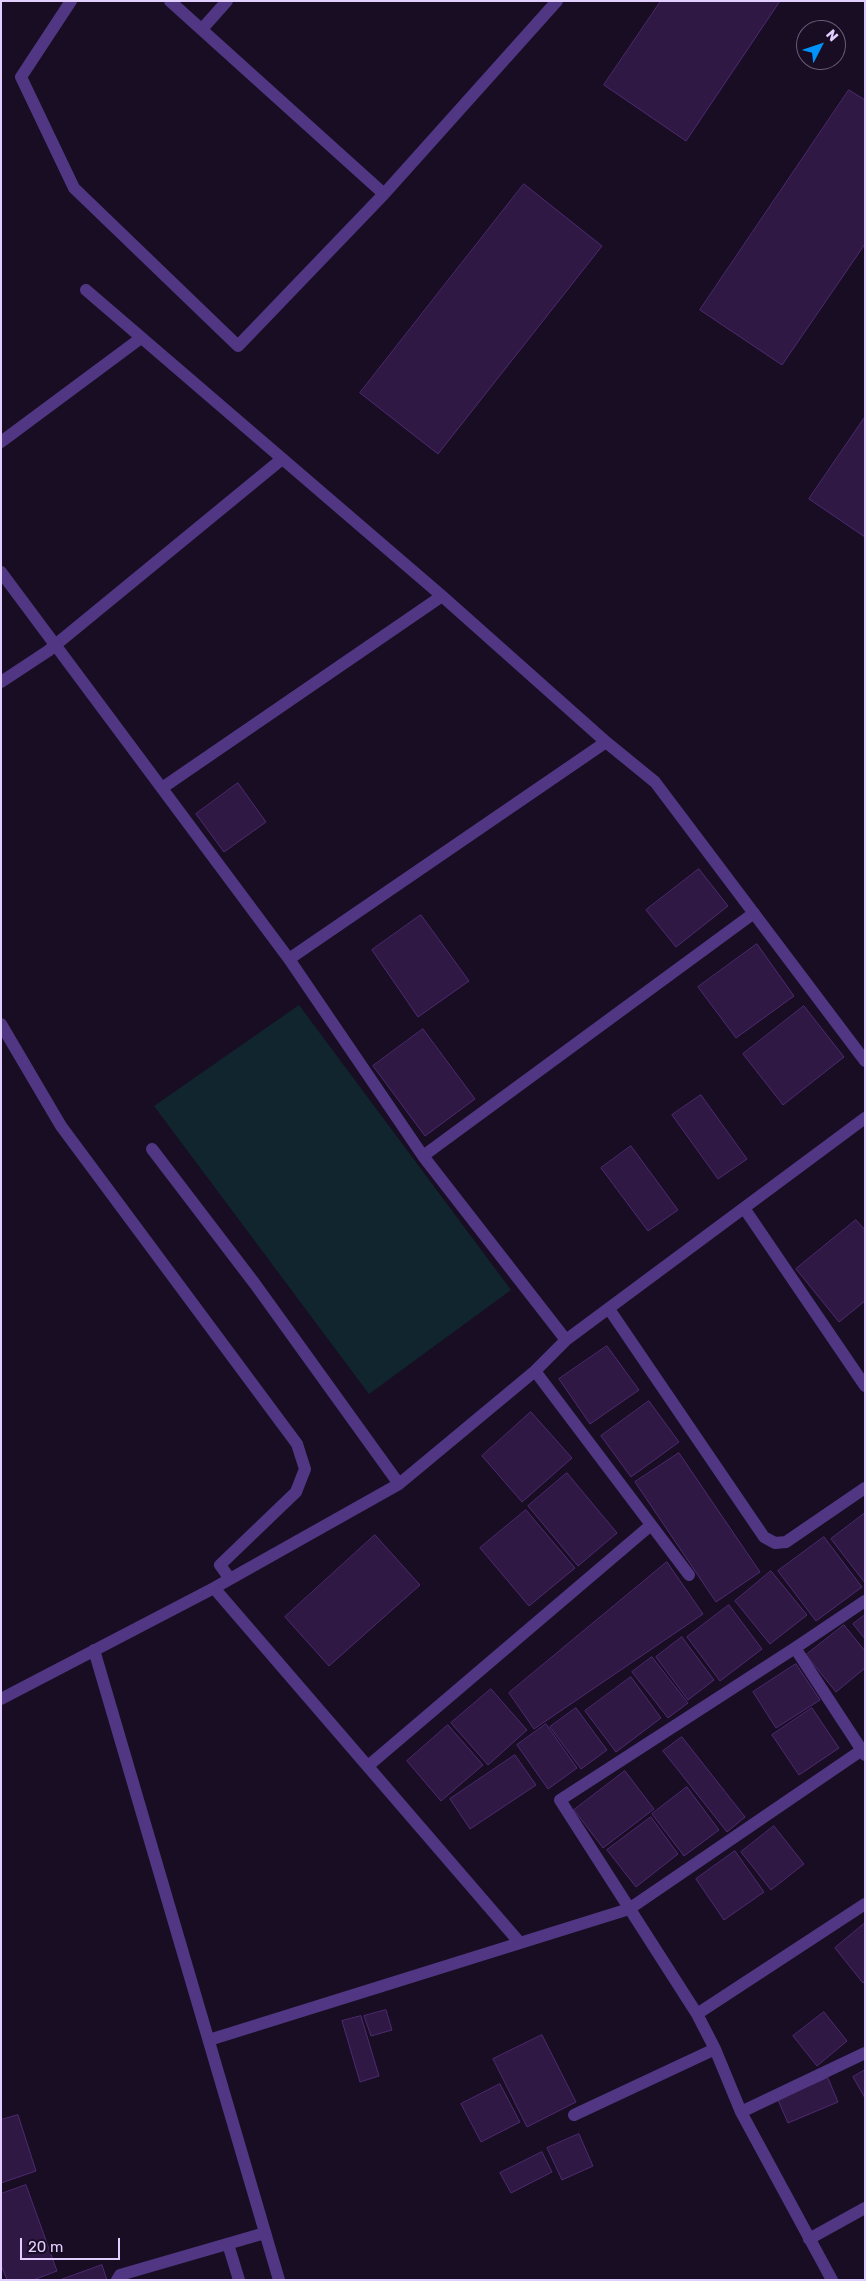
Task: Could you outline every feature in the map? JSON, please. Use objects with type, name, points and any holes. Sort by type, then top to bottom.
[{"type":"street","points":[[72,1],[21,76],[74,188],[238,346],[384,194],[557,1]]},
{"type":"street","points":[[170,1],[384,194]]},
{"type":"street","points":[[202,29],[227,1]]},
{"type":"street","points":[[86,290],[442,596],[606,742],[655,782],[865,1062]]},
{"type":"street","points":[[1,442],[141,338]]},
{"type":"street","points":[[1,682],[55,644],[282,459]]},
{"type":"street","points":[[1,572],[289,959],[423,1156],[566,1340]]},
{"type":"street","points":[[162,788],[442,596]]},
{"type":"street","points":[[289,959],[606,742]]},
{"type":"street","points":[[423,1156],[754,913]]},
{"type":"street","points":[[1,1024],[61,1126],[297,1444],[306,1469],[296,1492],[220,1565],[230,1579]]},
{"type":"street","points":[[1,1699],[214,1588],[399,1484],[535,1371],[566,1340],[865,1118]]},
{"type":"street","points":[[152,1149],[255,1284],[399,1484]]},
{"type":"street","points":[[744,1208],[865,1386]]},
{"type":"street","points":[[608,1308],[764,1537],[775,1543],[786,1542],[865,1488]]},
{"type":"street","points":[[535,1371],[689,1575]]},
{"type":"street","points":[[368,1766],[651,1525]]},
{"type":"street","points":[[214,1588],[520,1943]]},
{"type":"street","points":[[832,2280],[741,2112],[715,2049],[696,2014],[560,1800],[865,1601]]},
{"type":"street","points":[[209,2040],[629,1909],[864,1751],[795,1648]]},
{"type":"street","points":[[94,1650],[279,2280]]},
{"type":"street","points":[[696,2014],[865,1904]]},
{"type":"street","points":[[574,2115],[715,2049]]},
{"type":"street","points":[[741,2112],[865,2053]]},
{"type":"street","points":[[810,2239],[865,2208]]},
{"type":"street","points":[[117,2280],[120,2275],[265,2233]]},
{"type":"street","points":[[228,2244],[239,2280]]},
{"type":"shaded area","points":[[299,1005],[511,1290],[369,1394],[154,1106]]},
{"type":"building","points":[[661,1],[780,1],[686,141],[604,85]]},
{"type":"building","points":[[849,90],[865,100],[865,244],[782,365],[700,310]]},
{"type":"building","points":[[524,184],[602,246],[438,454],[360,393]]},
{"type":"building","points":[[865,417],[865,537],[809,499]]},
{"type":"building","points":[[238,783],[266,822],[224,852],[196,814]]},
{"type":"building","points":[[699,869],[728,906],[676,947],[646,910]]},
{"type":"building","points":[[421,915],[469,981],[418,1017],[372,950]]},
{"type":"building","points":[[757,944],[794,996],[736,1038],[698,987]]},
{"type":"building","points":[[804,1006],[844,1057],[783,1105],[743,1054]]},
{"type":"building","points":[[423,1029],[475,1099],[425,1136],[373,1066]]},
{"type":"building","points":[[701,1095],[747,1159],[718,1179],[672,1115]]},
{"type":"building","points":[[631,1146],[678,1210],[648,1231],[601,1168]]},
{"type":"building","points":[[856,1220],[865,1230],[865,1301],[839,1322],[796,1269]]},
{"type":"building","points":[[607,1346],[639,1390],[590,1424],[559,1379]]},
{"type":"building","points":[[649,1401],[679,1442],[631,1477],[601,1436]]},
{"type":"building","points":[[531,1412],[572,1458],[522,1502],[482,1456]]},
{"type":"building","points":[[679,1453],[760,1572],[716,1602],[635,1482]]},
{"type":"building","points":[[567,1473],[617,1533],[578,1566],[528,1506]]},
{"type":"building","points":[[526,1510],[575,1568],[529,1606],[480,1548]]},
{"type":"building","points":[[865,1513],[865,1583],[831,1539]]},
{"type":"building","points":[[375,1535],[420,1585],[329,1666],[285,1617]]},
{"type":"building","points":[[824,1537],[862,1587],[816,1621],[778,1571]]},
{"type":"building","points":[[667,1562],[703,1614],[534,1729],[509,1693]]},
{"type":"building","points":[[771,1571],[807,1615],[770,1644],[735,1601]]},
{"type":"building","points":[[729,1605],[762,1649],[720,1681],[687,1637]]},
{"type":"building","points":[[865,1615],[865,1639],[853,1624]]},
{"type":"building","points":[[844,1625],[865,1651],[865,1668],[836,1692],[806,1655]]},
{"type":"building","points":[[682,1637],[714,1680],[688,1700],[656,1657]]},
{"type":"building","points":[[652,1657],[688,1703],[668,1718],[632,1672]]},
{"type":"building","points":[[796,1664],[820,1700],[776,1728],[753,1692]]},
{"type":"building","points":[[631,1677],[661,1718],[616,1752],[585,1711]]},
{"type":"building","points":[[491,1689],[527,1730],[488,1765],[451,1723]]},
{"type":"building","points":[[576,1708],[607,1750],[581,1769],[550,1727]]},
{"type":"building","points":[[812,1708],[839,1748],[799,1775],[772,1735]]},
{"type":"building","points":[[546,1724],[577,1768],[548,1789],[517,1745]]},
{"type":"building","points":[[448,1725],[483,1765],[441,1801],[407,1761]]},
{"type":"building","points":[[682,1737],[745,1817],[727,1832],[663,1751]]},
{"type":"building","points":[[515,1755],[536,1785],[470,1829],[450,1799]]},
{"type":"building","points":[[625,1771],[654,1809],[603,1848],[574,1810]]},
{"type":"building","points":[[687,1787],[719,1830],[684,1856],[652,1814]]},
{"type":"building","points":[[651,1817],[678,1854],[636,1887],[607,1850]]},
{"type":"building","points":[[774,1826],[804,1864],[771,1890],[741,1852]]},
{"type":"building","points":[[735,1851],[764,1892],[724,1920],[696,1879]]},
{"type":"building","points":[[865,1923],[865,1981],[863,1983],[835,1948]]},
{"type":"building","points":[[386,2010],[392,2030],[371,2036],[364,2016]]},
{"type":"building","points":[[824,2012],[847,2041],[817,2066],[793,2036]]},
{"type":"building","points":[[361,2016],[379,2076],[360,2082],[342,2021]]},
{"type":"building","points":[[542,2035],[576,2102],[527,2127],[493,2059]]},
{"type":"building","points":[[865,2070],[865,2098],[853,2077]]},
{"type":"building","points":[[828,2078],[838,2102],[788,2123],[778,2100]]},
{"type":"building","points":[[500,2084],[520,2122],[481,2142],[461,2104]]},
{"type":"building","points":[[18,2115],[36,2171],[1,2183],[1,2120]]},
{"type":"building","points":[[579,2134],[593,2166],[562,2180],[547,2148]]},
{"type":"building","points":[[542,2152],[552,2172],[511,2193],[500,2173]]},
{"type":"building","points":[[26,2185],[57,2271],[33,2280],[7,2280],[1,2265],[1,2194]]},
{"type":"building","points":[[102,2265],[107,2280],[60,2280]]}]
